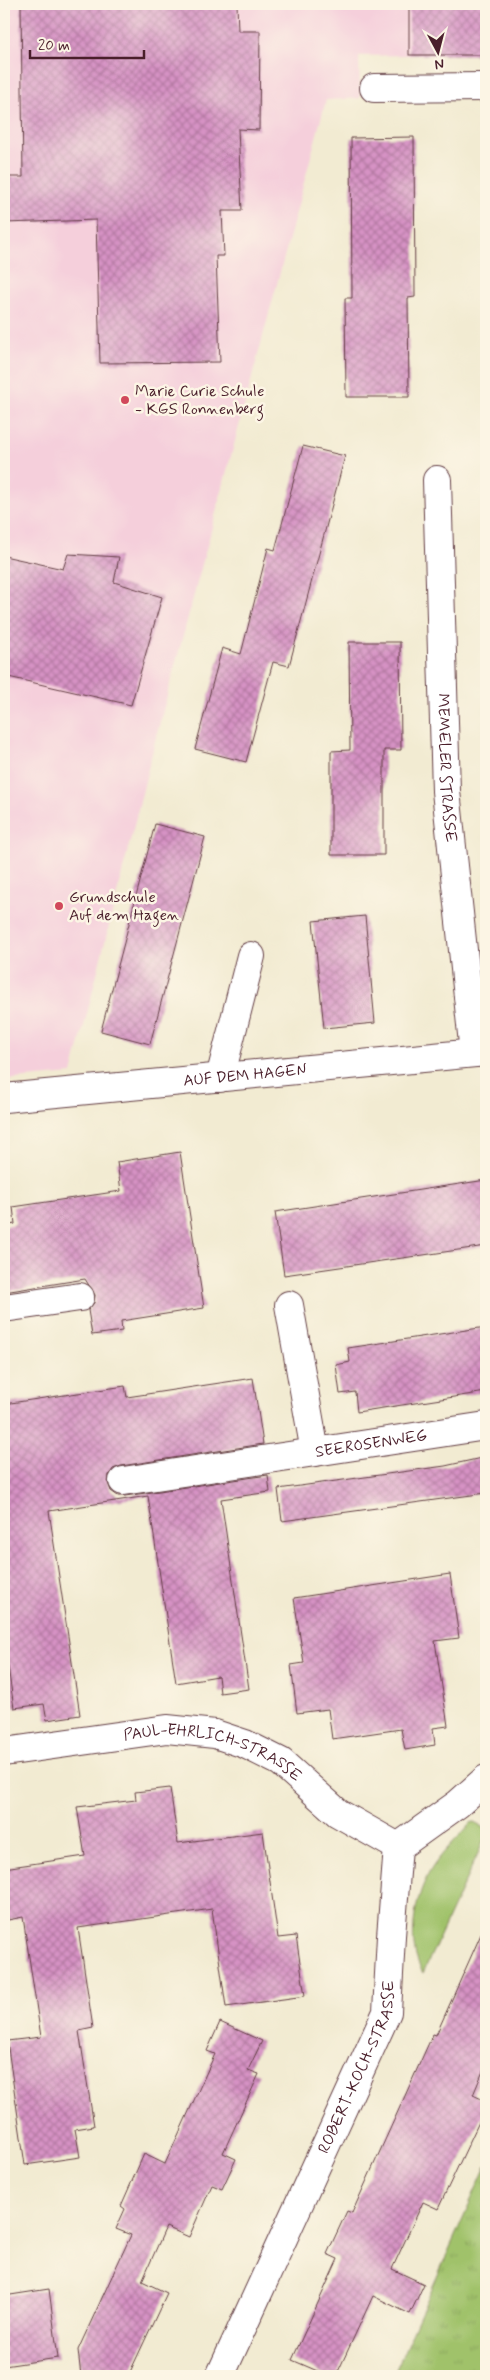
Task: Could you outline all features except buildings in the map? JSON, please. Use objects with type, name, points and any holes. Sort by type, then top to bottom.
[{"type":"street","points":[[374,88],[486,87]]},
{"type":"street","name":"MEMELER STRASSE","points":[[437,480],[446,791],[480,1053]]},
{"type":"street","points":[[220,1078],[251,956]]},
{"type":"street","name":"AUF DEM HAGEN","points":[[4,1098],[480,1053]]},
{"type":"street","points":[[4,1308],[80,1297]]},
{"type":"street","name":"SEEROSENWEG","points":[[289,1305],[315,1452],[486,1426]]},
{"type":"street","points":[[123,1481],[315,1452]]},
{"type":"street","name":"PAUL-EHRLICH-STRASSE","points":[[4,1752],[167,1729],[216,1734],[245,1744],[281,1762],[338,1813],[398,1847]]},
{"type":"street","points":[[398,1847],[458,1804],[486,1779]]},
{"type":"street","name":"ROBERT-KOCH-STRASSE","points":[[214,2375],[387,2012],[398,1847]]},
{"type":"shaded area","name":"Marie Curie Schule - KGS Ronnenberg","points":[[4,4],[409,4],[409,55],[359,56],[360,98],[326,100],[156,737],[72,1074],[4,1080]]},
{"type":"green space","points":[[472,1822],[486,1829],[486,1836],[423,1973],[418,1962],[413,1937],[419,1896],[429,1873],[443,1853]]},
{"type":"green space","points":[[486,2166],[486,2376],[393,2376],[402,2356]]},
{"type":"place","name":"Marie Curie Schule - KGS Ronnenberg","points":[[125,400]]},
{"type":"place","name":"Grundschule Auf dem Hagen","points":[[59,906]]}]
